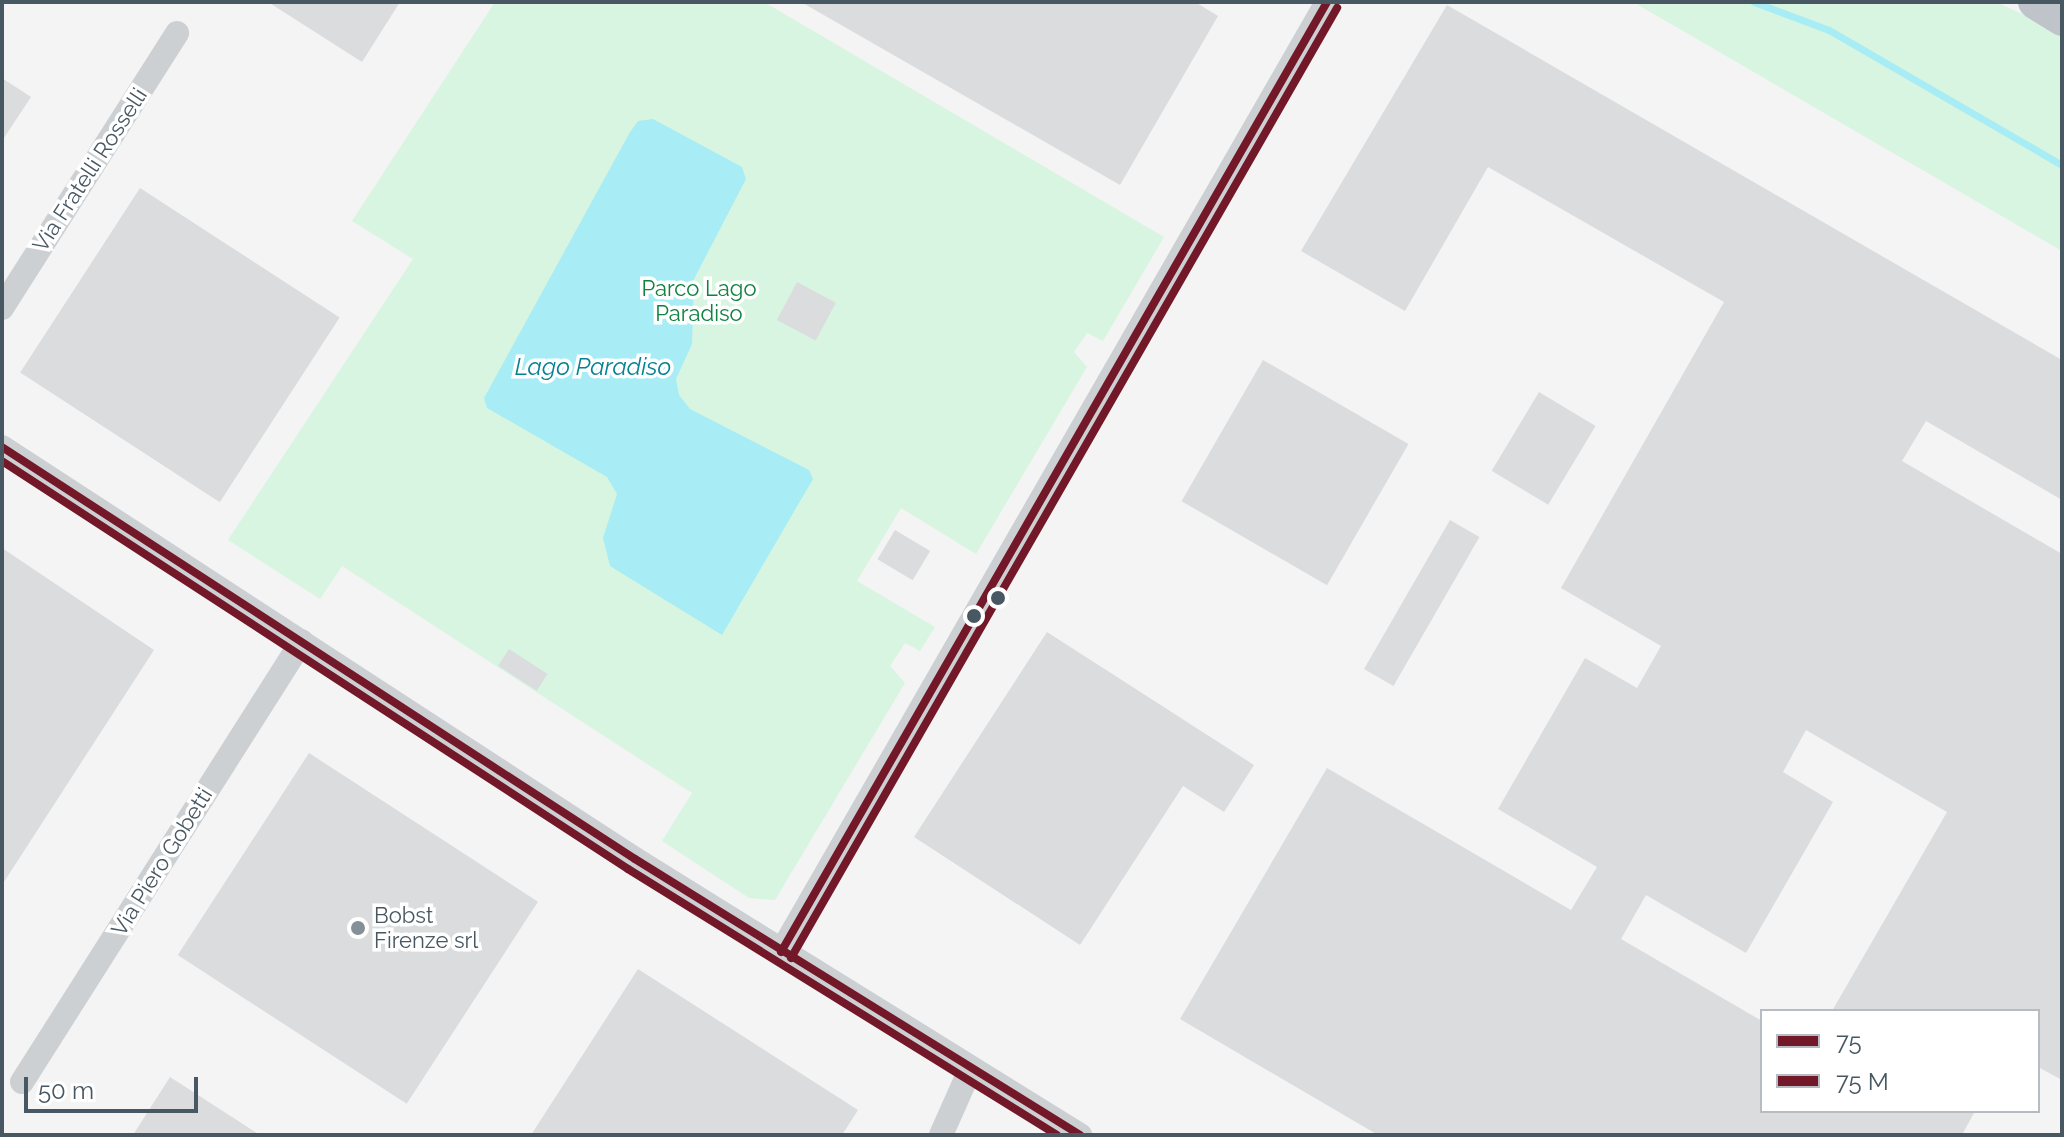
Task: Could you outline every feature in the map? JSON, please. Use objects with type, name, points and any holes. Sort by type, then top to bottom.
[{"type":"highway","points":[[2035,2],[2062,19]]},
{"type":"street","points":[[781,952],[1327,2]]},
{"type":"street","name":"Via Fratelli Rosselli","points":[[2,308],[177,33]]},
{"type":"street","points":[[2,447],[781,952],[1080,1135]]},
{"type":"street","name":"Via Piero Gobetti","points":[[22,1082],[302,641]]},
{"type":"street","points":[[941,1135],[970,1070]]},
{"type":"green space","name":"Parco Lago Paradiso","points":[[495,2],[764,2],[1164,237],[1103,341],[1087,333],[1074,352],[1087,367],[976,554],[901,508],[857,581],[935,627],[920,651],[905,643],[890,666],[905,683],[775,900],[749,898],[662,841],[692,793],[342,566],[320,599],[228,540],[413,259],[352,221]]},
{"type":"green space","points":[[1633,2],[1996,2],[2062,32],[2062,251]]},
{"type":"water","name":"Lago Paradiso","points":[[653,119],[742,167],[746,179],[694,279],[692,344],[676,379],[679,395],[690,409],[809,470],[813,479],[722,635],[610,566],[603,538],[617,494],[607,477],[487,408],[484,398],[630,132],[638,121]]},
{"type":"building","points":[[268,2],[400,2],[362,62]]},
{"type":"building","points":[[801,2],[1195,2],[1218,16],[1120,185]]},
{"type":"building","points":[[1447,5],[2062,360],[2062,500],[1926,421],[1902,461],[2062,554],[2062,1080],[2040,1068],[2040,1009],[1833,1009],[1947,812],[1806,730],[1783,772],[1833,802],[1746,953],[1646,895],[1621,939],[1760,1020],[1760,1113],[1974,1113],[1962,1135],[1378,1135],[1180,1019],[1327,768],[1571,910],[1597,867],[1498,809],[1585,658],[1637,688],[1661,646],[1561,588],[1724,302],[1488,167],[1405,311],[1301,251]]},
{"type":"building","points":[[2,78],[31,97],[2,141]]},
{"type":"building","points":[[140,188],[340,318],[220,502],[20,373]]},
{"type":"building","points":[[797,282],[836,303],[816,341],[777,320]]},
{"type":"building","points":[[1263,360],[1408,444],[1327,585],[1182,501]]},
{"type":"building","points":[[1539,392],[1596,426],[1548,505],[1492,471]]},
{"type":"building","points":[[1450,520],[1479,537],[1393,686],[1364,669]]},
{"type":"building","points":[[895,530],[930,551],[913,580],[877,559]]},
{"type":"building","points":[[2,548],[154,650],[2,885]]},
{"type":"building","points":[[1047,632],[1254,765],[1224,812],[1183,786],[1080,945],[914,837]]},
{"type":"building","points":[[509,649],[548,674],[537,691],[498,666]]},
{"type":"building","name":"Bobst Firenze srl","points":[[309,753],[538,902],[407,1104],[178,955]]},
{"type":"building","points":[[638,969],[858,1110],[842,1135],[531,1135]]},
{"type":"building","points":[[170,1077],[260,1135],[133,1135]]},
{"type":"waterway","points":[[1754,2],[1829,30],[2062,165]]},
{"type":"transit line","name":"75","points":[[781,952],[1327,2]]},
{"type":"transit line","points":[[791,958],[1337,8]]},
{"type":"transit line","name":"75","points":[[2,447],[635,859],[1080,1135]]},
{"type":"transit line","points":[[2,461],[628,869],[1057,1135]]},
{"type":"place","name":"Bobst Firenze srl","points":[[358,928]]}]
